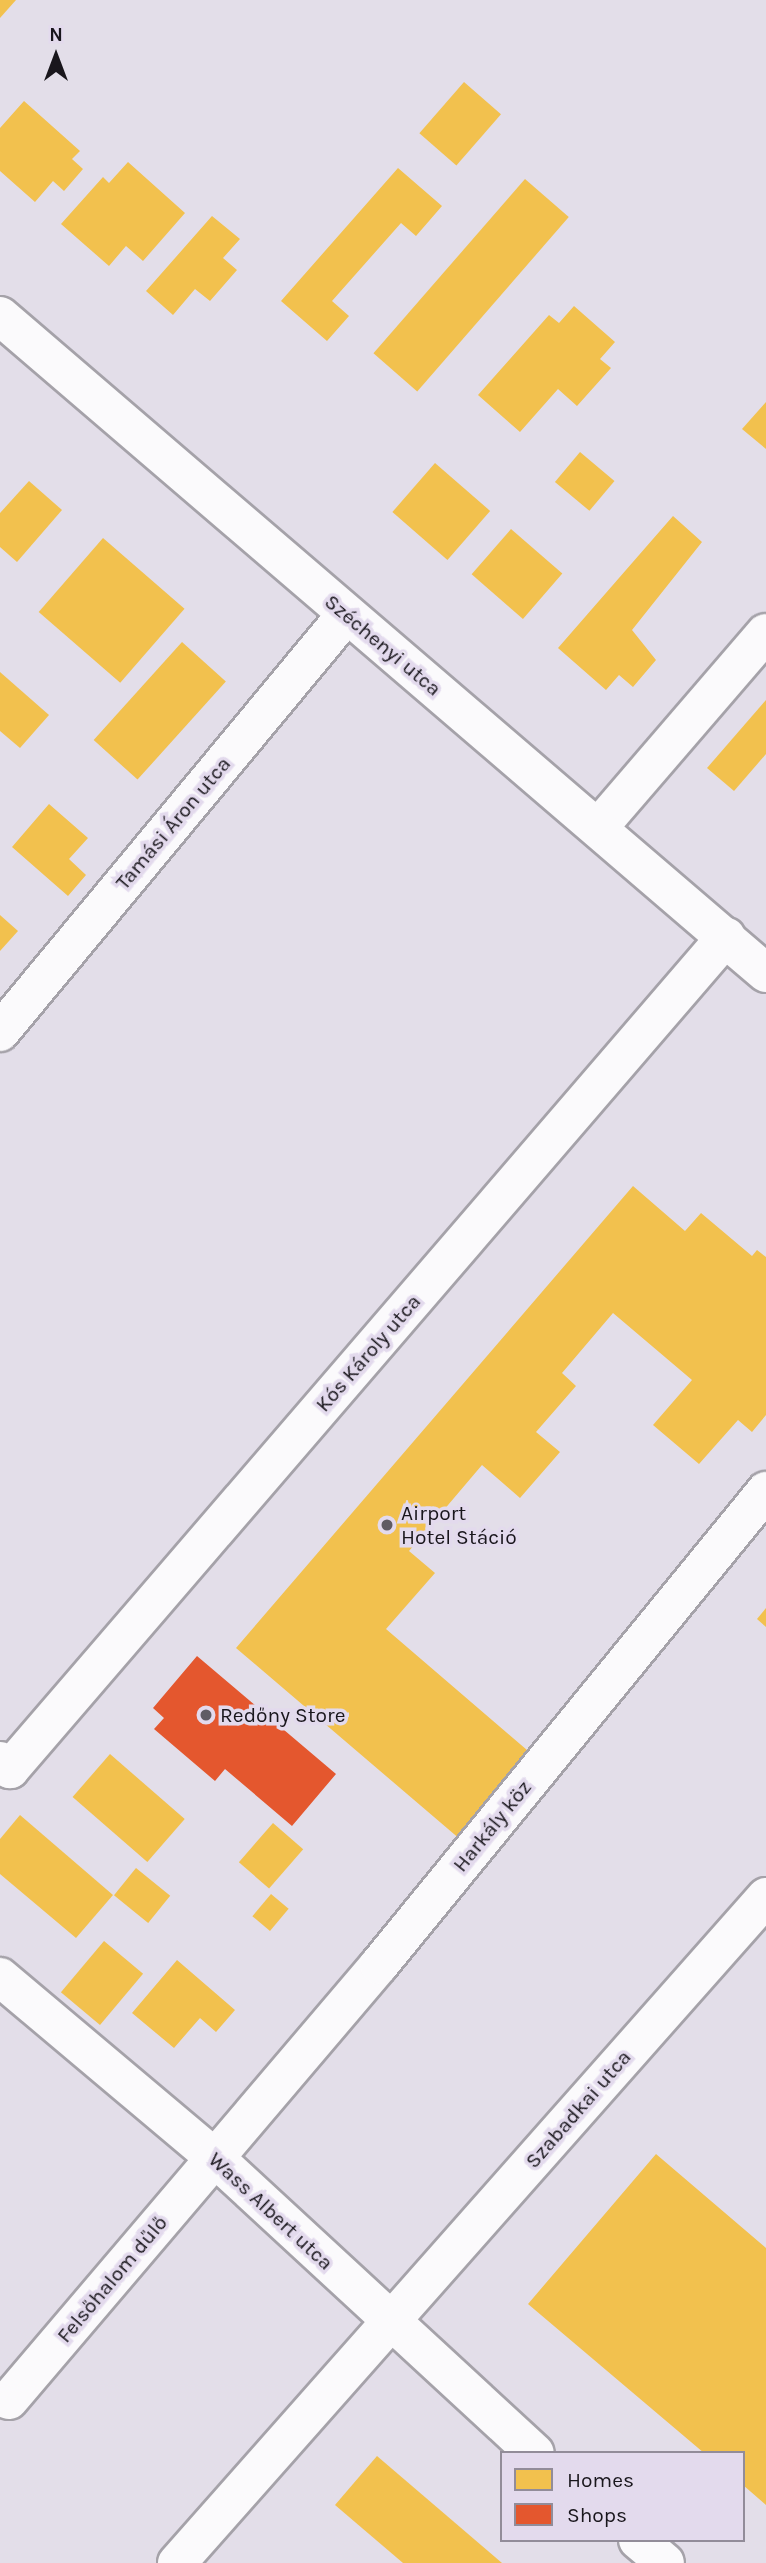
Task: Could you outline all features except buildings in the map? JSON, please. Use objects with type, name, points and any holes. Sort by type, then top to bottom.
[{"type":"street","name":"Széchenyi utca","points":[[0,316],[766,973]]},
{"type":"street","name":"Tamási Áron utca","points":[[0,1032],[346,615]]},
{"type":"street","points":[[598,828],[766,633]]},
{"type":"street","name":"Kós Károly utca","points":[[5,1765],[726,937]]},
{"type":"street","name":"Harkály köz","points":[[215,2158],[766,1490]]},
{"type":"street","name":"Szabadkai utca","points":[[177,2563],[766,1897]]},
{"type":"street","name":"Wass Albert utca","points":[[0,1977],[215,2158],[533,2451]]},
{"type":"street","name":"Felsőhalom dűlő","points":[[9,2400],[215,2158]]},
{"type":"street","points":[[640,2542],[665,2563]]},
{"type":"place","name":"Airport Hotel Stáció","points":[[387,1525]]},
{"type":"place","name":"Redőny Store","points":[[206,1715]]}]
